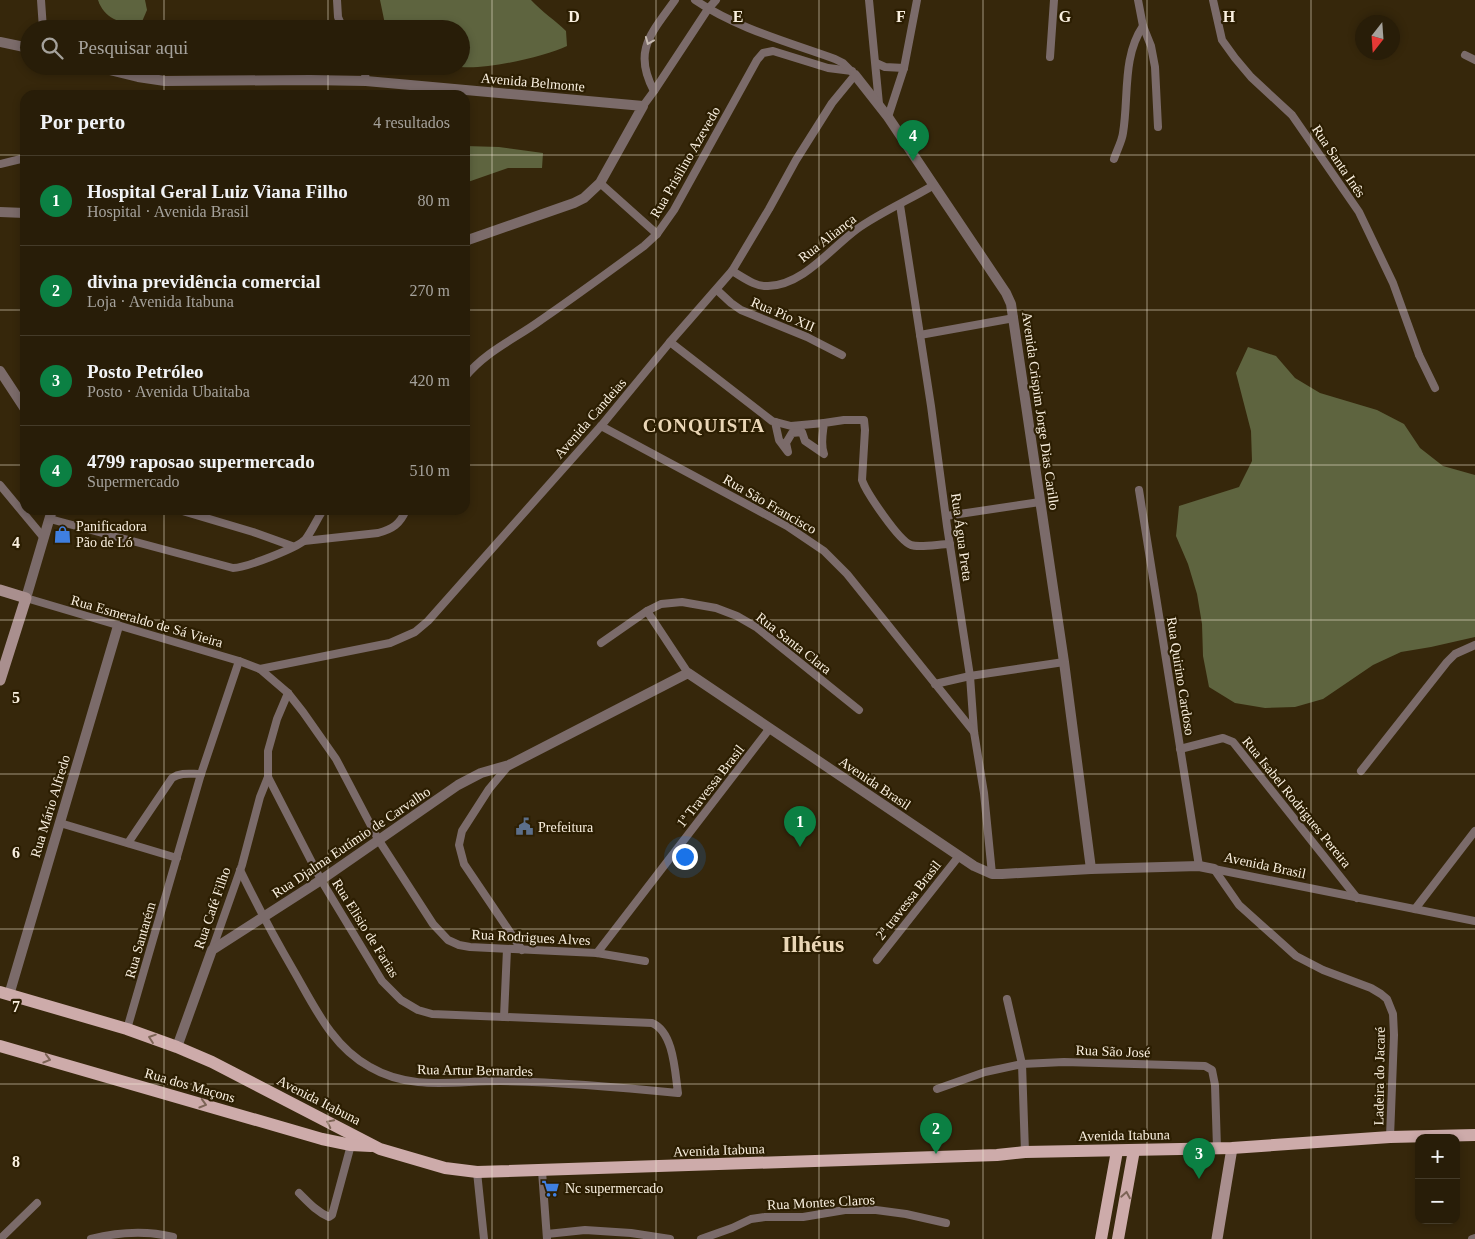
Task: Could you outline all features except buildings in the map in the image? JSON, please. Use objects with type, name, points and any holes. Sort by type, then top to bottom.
[{"type":"main road","points":[[0,590],[26,598],[0,680]]},
{"type":"main road","name":"Avenida Itabuna","points":[[5,993],[127,1029],[177,1047],[212,1062],[356,1135],[373,1146],[445,1168],[478,1172],[987,1156],[1025,1152],[1232,1148],[1390,1136],[1475,1135]]},
{"type":"main road","name":"Rua dos Maçons","points":[[0,1046],[296,1131],[351,1145],[373,1146]]},
{"type":"main road","points":[[296,1131],[306,1111]]},
{"type":"main road","points":[[1216,1239],[1232,1148]]},
{"type":"main road","points":[[1118,1239],[1134,1150]]},
{"type":"main road","points":[[1101,1239],[1117,1151]]},
{"type":"street","points":[[41,0],[42,20]]},
{"type":"street","points":[[337,0],[339,20]]},
{"type":"street","points":[[654,91],[644,68],[645,52],[650,36],[675,0]]},
{"type":"street","name":"Avenida Crispim Jorge Dias Carillo","points":[[695,0],[708,9],[738,24],[843,62],[879,104],[1006,293],[1014,318],[1064,662],[1091,868]]},
{"type":"street","points":[[470,239],[574,203],[584,198],[600,183],[643,106],[716,0]]},
{"type":"street","points":[[869,0],[879,104]]},
{"type":"street","points":[[888,117],[904,68],[917,0]]},
{"type":"street","points":[[1050,57],[1054,0]]},
{"type":"street","points":[[1138,0],[1143,26],[1151,46],[1155,67],[1158,127]]},
{"type":"street","name":"Rua Santa Inês","points":[[1213,0],[1222,40],[1251,77],[1292,115],[1363,220],[1393,283],[1419,355],[1434,388]]},
{"type":"street","points":[[1114,158],[1124,131],[1131,50],[1136,36],[1143,26]]},
{"type":"street","points":[[0,42],[20,46]]},
{"type":"street","name":"Rua Prisilino Azevedo","points":[[470,371],[488,353],[540,321],[644,246],[657,234],[674,210],[758,57],[773,51],[828,68],[854,73]]},
{"type":"street","points":[[1464,55],[1475,60]]},
{"type":"street","points":[[876,63],[885,67],[904,68]]},
{"type":"street","name":"Avenida Candeias","points":[[260,669],[390,643],[415,632],[441,609],[732,272],[796,160],[832,103],[854,73]]},
{"type":"street","name":"Avenida Belmonte","points":[[127,75],[165,81],[366,81],[466,90]]},
{"type":"street","points":[[365,75],[366,81]]},
{"type":"street","name":"Avenida Belmonte","points":[[470,90],[643,106]]},
{"type":"street","points":[[0,164],[20,159]]},
{"type":"street","points":[[600,183],[657,234]]},
{"type":"street","name":"Rua Aliança","points":[[732,272],[757,284],[767,286],[785,283],[805,272],[857,230],[934,185]]},
{"type":"street","name":"Rua Água Preta","points":[[900,205],[970,676],[974,732],[984,793],[992,874]]},
{"type":"street","points":[[0,212],[20,213]]},
{"type":"street","name":"Rua Pio XII","points":[[717,290],[742,310],[807,337],[842,355]]},
{"type":"street","points":[[920,335],[1014,318]]},
{"type":"street","points":[[670,342],[776,422],[792,426],[844,420],[864,420],[862,480],[864,487],[906,543],[910,545],[950,544]]},
{"type":"street","points":[[0,371],[20,401]]},
{"type":"street","points":[[776,422],[779,440],[788,452],[786,443],[792,433],[802,432],[806,441],[824,454],[821,447],[824,423]]},
{"type":"street","name":"Rua São Francisco","points":[[601,426],[787,526],[824,551],[847,574],[974,732]]},
{"type":"street","points":[[0,485],[20,509]]},
{"type":"street","name":"Rua Quirino Cardoso","points":[[1138,490],[1199,866]]},
{"type":"street","points":[[946,516],[1040,502]]},
{"type":"street","points":[[25,515],[44,538]]},
{"type":"street","points":[[26,598],[51,515]]},
{"type":"street","points":[[54,515],[233,568],[244,567],[304,541],[388,530],[400,522],[404,515]]},
{"type":"street","points":[[196,515],[292,546]]},
{"type":"street","points":[[304,541],[320,515]]},
{"type":"street","name":"Rua Esmeraldo de Sá Vieira","points":[[26,598],[239,661],[260,669]]},
{"type":"street","name":"Rua Santa Clara","points":[[601,644],[646,611],[661,604],[682,602],[716,608],[737,616],[756,627],[859,710]]},
{"type":"street","points":[[522,950],[464,864],[459,845],[462,831],[489,789],[509,765],[688,673],[646,611]]},
{"type":"street","name":"Rua Mário Alfredo","points":[[5,993],[60,823],[118,626]]},
{"type":"street","points":[[1361,771],[1447,662],[1455,654],[1475,646]]},
{"type":"street","name":"Rua Santarém","points":[[127,1029],[201,774],[239,661]]},
{"type":"street","points":[[935,684],[970,676],[1064,662]]},
{"type":"street","name":"Rua Rodrigues Alves","points":[[260,669],[288,693],[315,726],[336,759],[378,839],[428,918],[448,940],[470,947],[597,953],[645,961]]},
{"type":"street","name":"Avenida Brasil","points":[[688,673],[974,866],[992,874],[1091,868],[1199,866],[1475,921]]},
{"type":"street","points":[[268,777],[268,750],[277,719],[288,693]]},
{"type":"street","name":"1ª Travessa Brasil","points":[[597,953],[770,728]]},
{"type":"street","name":"Rua Isabel Rodrigues Pereira","points":[[1180,749],[1223,738],[1233,742],[1356,898]]},
{"type":"street","name":"Rua Djalma Eutímio de Carvalho","points":[[212,950],[321,880],[458,785],[481,773],[509,765]]},
{"type":"street","points":[[128,843],[172,778],[178,774],[201,774]]},
{"type":"street","name":"Rua Café Filho","points":[[177,1047],[240,870],[260,798],[268,777]]},
{"type":"street","name":"Rua Elisio de Farias","points":[[268,777],[321,880],[382,981],[401,1000],[418,1010],[432,1014],[647,1022]]},
{"type":"street","points":[[60,823],[177,858]]},
{"type":"street","points":[[1415,909],[1475,831]]},
{"type":"street","name":"2ª travessa Brasil","points":[[877,960],[959,856]]},
{"type":"street","name":"Ladeira do Jacaré","points":[[1214,869],[1240,905],[1296,956],[1323,970],[1371,988],[1387,999],[1392,1014],[1394,1035],[1390,1136]]},
{"type":"street","name":"Rua Artur Bernardes","points":[[240,870],[263,918],[325,1026],[347,1050],[369,1067],[391,1077],[416,1083],[500,1081],[678,1093],[669,1042],[658,1026],[647,1022]]},
{"type":"street","points":[[504,1017],[507,949]]},
{"type":"street","points":[[1007,999],[1022,1064],[1025,1152]]},
{"type":"street","name":"Rua São José","points":[[938,1089],[985,1072],[1022,1064],[1073,1062],[1209,1067],[1212,1070],[1215,1085],[1217,1148]]},
{"type":"street","points":[[299,1193],[313,1207],[326,1216],[332,1215],[351,1145]]},
{"type":"street","points":[[542,1171],[547,1236],[585,1230],[631,1233],[670,1239]]},
{"type":"street","points":[[478,1172],[484,1239]]},
{"type":"street","points":[[0,1239],[37,1203]]},
{"type":"street","name":"Rua Montes Claros","points":[[701,1239],[751,1219],[765,1216],[803,1217],[845,1210],[876,1210],[906,1214],[946,1223]]},
{"type":"street","points":[[91,1239],[138,1232],[152,1232],[174,1236]]},
{"type":"green space","points":[[98,0],[145,0],[147,10],[143,20],[115,20],[101,7]]},
{"type":"green space","points":[[380,0],[531,0],[566,31],[567,46],[543,55],[511,62],[470,67],[470,20],[384,20]]},
{"type":"green space","points":[[470,146],[499,147],[543,153],[542,168],[508,168],[470,181]]},
{"type":"green space","points":[[1248,347],[1276,356],[1295,378],[1320,393],[1377,410],[1404,424],[1420,448],[1443,466],[1475,475],[1475,637],[1401,652],[1373,665],[1323,699],[1295,707],[1265,708],[1235,703],[1209,687],[1203,656],[1202,624],[1197,594],[1188,564],[1176,536],[1179,506],[1239,487],[1252,461],[1251,431],[1236,373]]},
{"type":"place","name":"4799 raposao supermercado","points":[[913,161]]},
{"type":"place","name":"Panificadora Pão de Ló","points":[[62,534]]},
{"type":"place","name":"Prefeitura","points":[[524,827]]},
{"type":"place","name":"Hospital Geral Luiz Viana Filho","points":[[800,847]]},
{"type":"place","name":"divina previdência comercial","points":[[936,1154]]},
{"type":"place","name":"Posto Petróleo","points":[[1199,1179]]},
{"type":"place","name":"Nc supermercado","points":[[551,1188]]},
{"type":"district","name":"CONQUISTA","points":[[704,425]]},
{"type":"district","name":"Ilhéus","points":[[813,944]]}]
